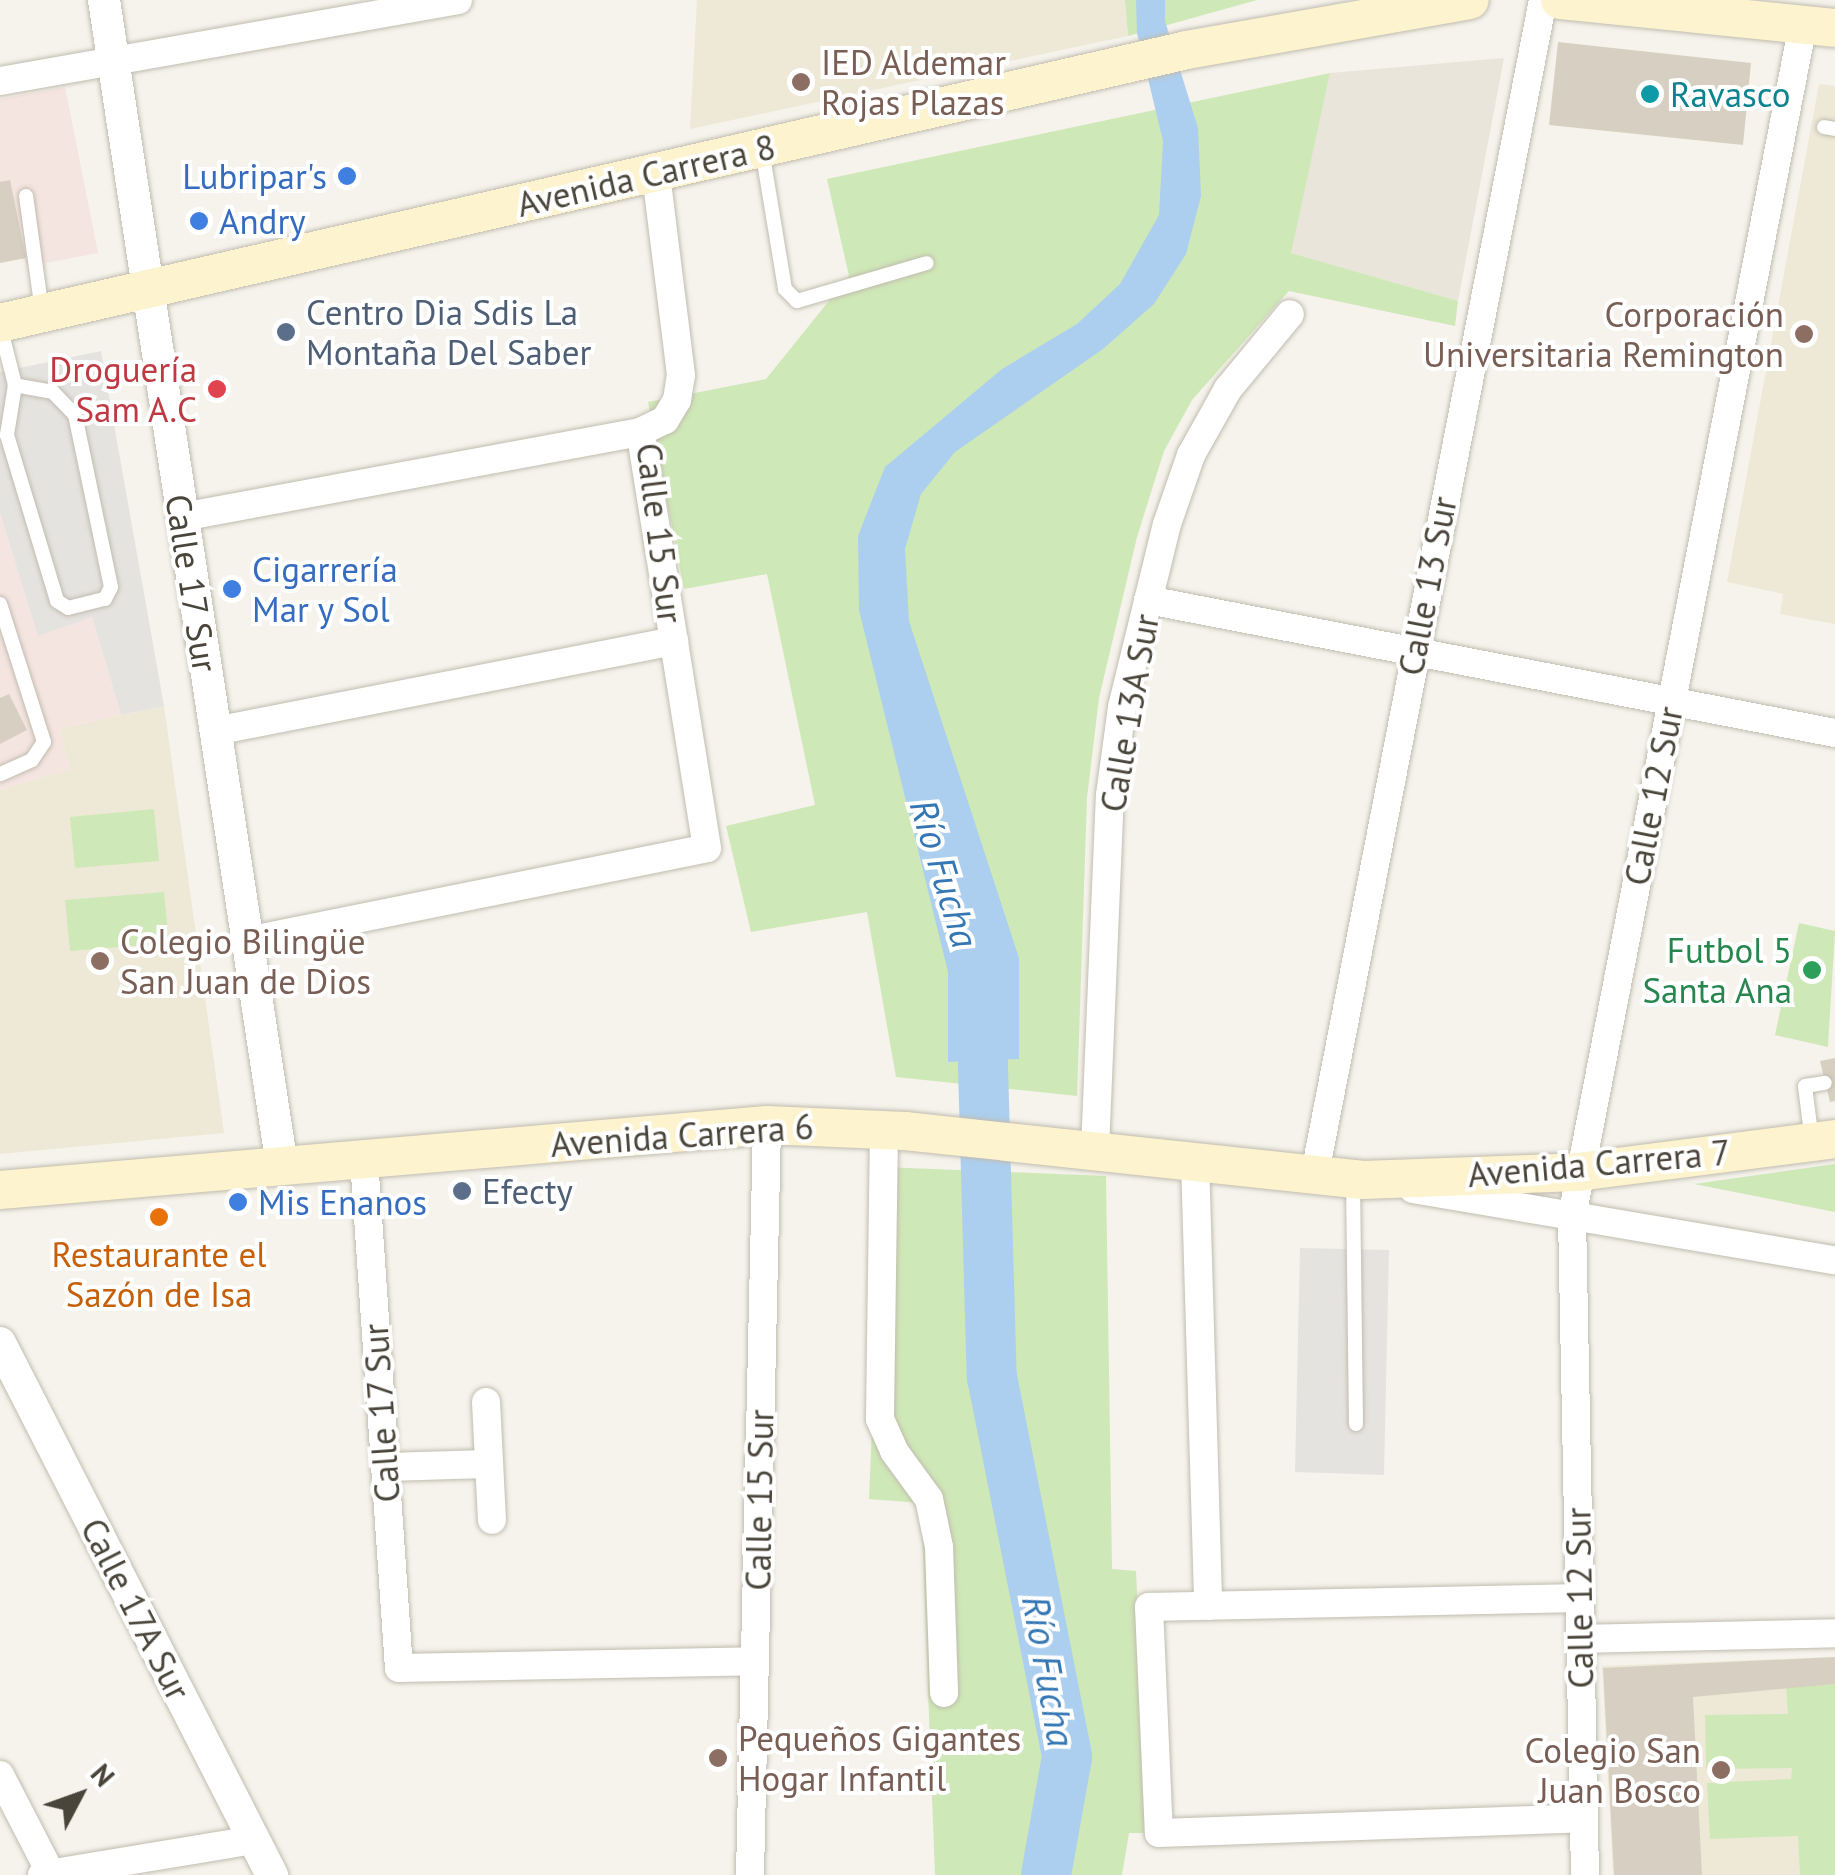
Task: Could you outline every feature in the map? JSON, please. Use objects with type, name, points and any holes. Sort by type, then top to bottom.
[{"type":"main road","name":"Avenida Carrera 8","points":[[0,324],[1187,50],[1470,0]]},
{"type":"main road","points":[[1560,0],[1815,18]]},
{"type":"main road","name":"Avenida Carrera 6","points":[[0,1190],[767,1126],[958,1136],[1358,1179]]},
{"type":"main road","name":"Avenida Carrera 7","points":[[1358,1179],[1578,1172],[1824,1141]]},
{"type":"street","name":"Calle 17 Sur","points":[[104,0],[282,1166]]},
{"type":"street","points":[[0,81],[114,66],[458,0]]},
{"type":"street","name":"Calle 13 Sur","points":[[1315,1173],[1413,652],[1543,0]]},
{"type":"street","name":"Calle 12 Sur","points":[[1585,1875],[1572,1217],[1672,702],[1815,18]]},
{"type":"street","name":"Calle 15 Sur","points":[[247,941],[706,848],[640,432],[664,420],[678,400],[681,375],[656,173]]},
{"type":"street","name":"Calle 13A Sur","points":[[1095,1150],[1110,795],[1148,600],[1191,455],[1228,389],[1290,314]]},
{"type":"street","points":[[182,517],[640,432]]},
{"type":"street","points":[[1148,600],[1835,733]]},
{"type":"street","points":[[215,731],[674,641]]},
{"type":"street","name":"Calle 15 Sur","points":[[750,1875],[767,1126]]},
{"type":"street","points":[[884,1130],[880,1418],[894,1452],[929,1499],[939,1547],[944,1694]]},
{"type":"street","name":"Calle 17 Sur","points":[[364,1159],[399,1668],[755,1662]]},
{"type":"street","points":[[1195,1160],[1208,1606]]},
{"type":"street","points":[[1358,1179],[1835,1260]]},
{"type":"street","name":"Calle 17A Sur","points":[[0,1344],[272,1875]]},
{"type":"street","points":[[486,1402],[492,1520]]},
{"type":"street","points":[[385,1467],[489,1464]]},
{"type":"street","points":[[1579,1598],[1149,1607],[1159,1833],[1584,1818]]},
{"type":"street","points":[[1580,1639],[1835,1633]]},
{"type":"street","points":[[0,1775],[51,1874]]},
{"type":"street","points":[[42,1875],[254,1840]]},
{"type":"lane","points":[[762,149],[785,289],[797,301],[927,262]]},
{"type":"lane","points":[[26,196],[42,313]]},
{"type":"lane","points":[[0,324],[15,386],[7,435],[57,601],[68,608],[106,599],[111,587],[74,415],[53,392],[15,386]]},
{"type":"lane","points":[[0,604],[44,732],[38,756],[0,774]]},
{"type":"lane","points":[[1824,1141],[1805,1086],[1825,1083]]},
{"type":"lane","points":[[1356,1424],[1358,1179]]},
{"type":"shaded area","name":"IED Aldemar Rojas Plazas","points":[[697,0],[1125,0],[1128,36],[690,129]]},
{"type":"shaded area","points":[[1504,58],[1458,301],[1290,253],[1330,73]]},
{"type":"shaded area","name":"Corporación Universitaria Remington","points":[[1819,84],[1835,86],[1835,624],[1780,614],[1783,594],[1727,582]]},
{"type":"shaded area","points":[[65,87],[98,253],[27,266],[25,258],[0,263],[0,99]]},
{"type":"shaded area","points":[[101,351],[164,706],[121,715],[92,617],[38,636],[0,513],[0,372]]},
{"type":"shaded area","points":[[0,513],[38,635],[92,617],[121,715],[60,728],[69,769],[0,790]]},
{"type":"shaded area","name":"Colegio Bilingüe San Juan de Dios","points":[[164,706],[224,1133],[0,1154],[0,790],[69,769],[60,728]]},
{"type":"shaded area","points":[[1300,1248],[1389,1250],[1384,1475],[1295,1472]]},
{"type":"shaded area","name":"Colegio San Juan Bosco","points":[[1835,1657],[1835,1875],[1613,1875],[1602,1666]]},
{"type":"green space","points":[[1125,0],[1257,0],[1128,36]]},
{"type":"green space","points":[[1330,73],[1291,253],[1458,301],[1455,326],[1289,291],[1192,400],[1164,451],[1137,537],[1099,698],[1087,798],[1077,1096],[896,1077],[867,912],[751,932],[726,826],[815,805],[767,574],[684,589],[648,402],[766,379],[849,276],[827,179]]},
{"type":"green space","points":[[154,809],[159,861],[75,868],[70,817]]},
{"type":"green space","points":[[164,892],[169,943],[70,951],[65,900]]},
{"type":"green space","name":"Futbol 5 Santa Ana","points":[[1799,923],[1835,931],[1828,1047],[1775,1035]]},
{"type":"green space","points":[[1835,1164],[1835,1212],[1694,1184]]},
{"type":"green space","points":[[883,1167],[1106,1176],[1112,1569],[1136,1571],[1148,1833],[1129,1833],[1122,1875],[935,1875],[921,1503],[869,1499]]},
{"type":"green space","points":[[1835,1684],[1835,1875],[1800,1875],[1798,1836],[1710,1839],[1707,1783],[1791,1779],[1792,1768],[1706,1769],[1705,1715],[1788,1714],[1786,1686]]},
{"type":"water","points":[[1136,0],[1165,0],[1165,21],[1198,128],[1201,196],[1186,254],[1154,304],[1103,349],[955,452],[921,494],[905,549],[909,621],[1019,958],[1019,1059],[948,1062],[948,972],[859,610],[858,536],[885,467],[1002,369],[1077,324],[1120,284],[1159,215],[1163,141],[1137,33]]},
{"type":"building","name":"Ravasco","points":[[1558,42],[1751,63],[1743,145],[1549,125]]},
{"type":"building","points":[[10,180],[26,258],[0,263],[0,182]]},
{"type":"building","points":[[9,694],[27,730],[0,744],[0,698]]},
{"type":"building","points":[[1835,1058],[1835,1101],[1830,1102],[1820,1061]]},
{"type":"building","points":[[1835,1657],[1835,1684],[1693,1697],[1702,1875],[1614,1875],[1603,1668]]},
{"type":"waterway","name":"Río Fucha","points":[[981,995],[992,1377],[1067,1757],[1046,1875]]},
{"type":"place","name":"IED Aldemar Rojas Plazas","points":[[801,82]]},
{"type":"place","name":"Ravasco","points":[[1650,94]]},
{"type":"place","name":"Lubripar's","points":[[347,176]]},
{"type":"place","name":"Andry","points":[[199,221]]},
{"type":"place","name":"Centro Dia Sdis La Montaña Del Saber","points":[[286,332]]},
{"type":"place","name":"Corporación Universitaria Remington","points":[[1804,334]]},
{"type":"place","name":"Droguería Sam A.C","points":[[217,389]]},
{"type":"place","name":"Cigarrería Mar y Sol","points":[[232,589]]},
{"type":"place","name":"Colegio Bilingüe San Juan de Dios","points":[[100,961]]},
{"type":"place","name":"Futbol 5 Santa Ana","points":[[1812,970]]},
{"type":"place","name":"Efecty","points":[[462,1191]]},
{"type":"place","name":"Mis Enanos","points":[[238,1202]]},
{"type":"place","name":"Restaurante el Sazón de Isa","points":[[159,1217]]},
{"type":"place","name":"Pequeños Gigantes Hogar Infantil","points":[[718,1758]]},
{"type":"place","name":"Colegio San Juan Bosco","points":[[1721,1770]]}]
